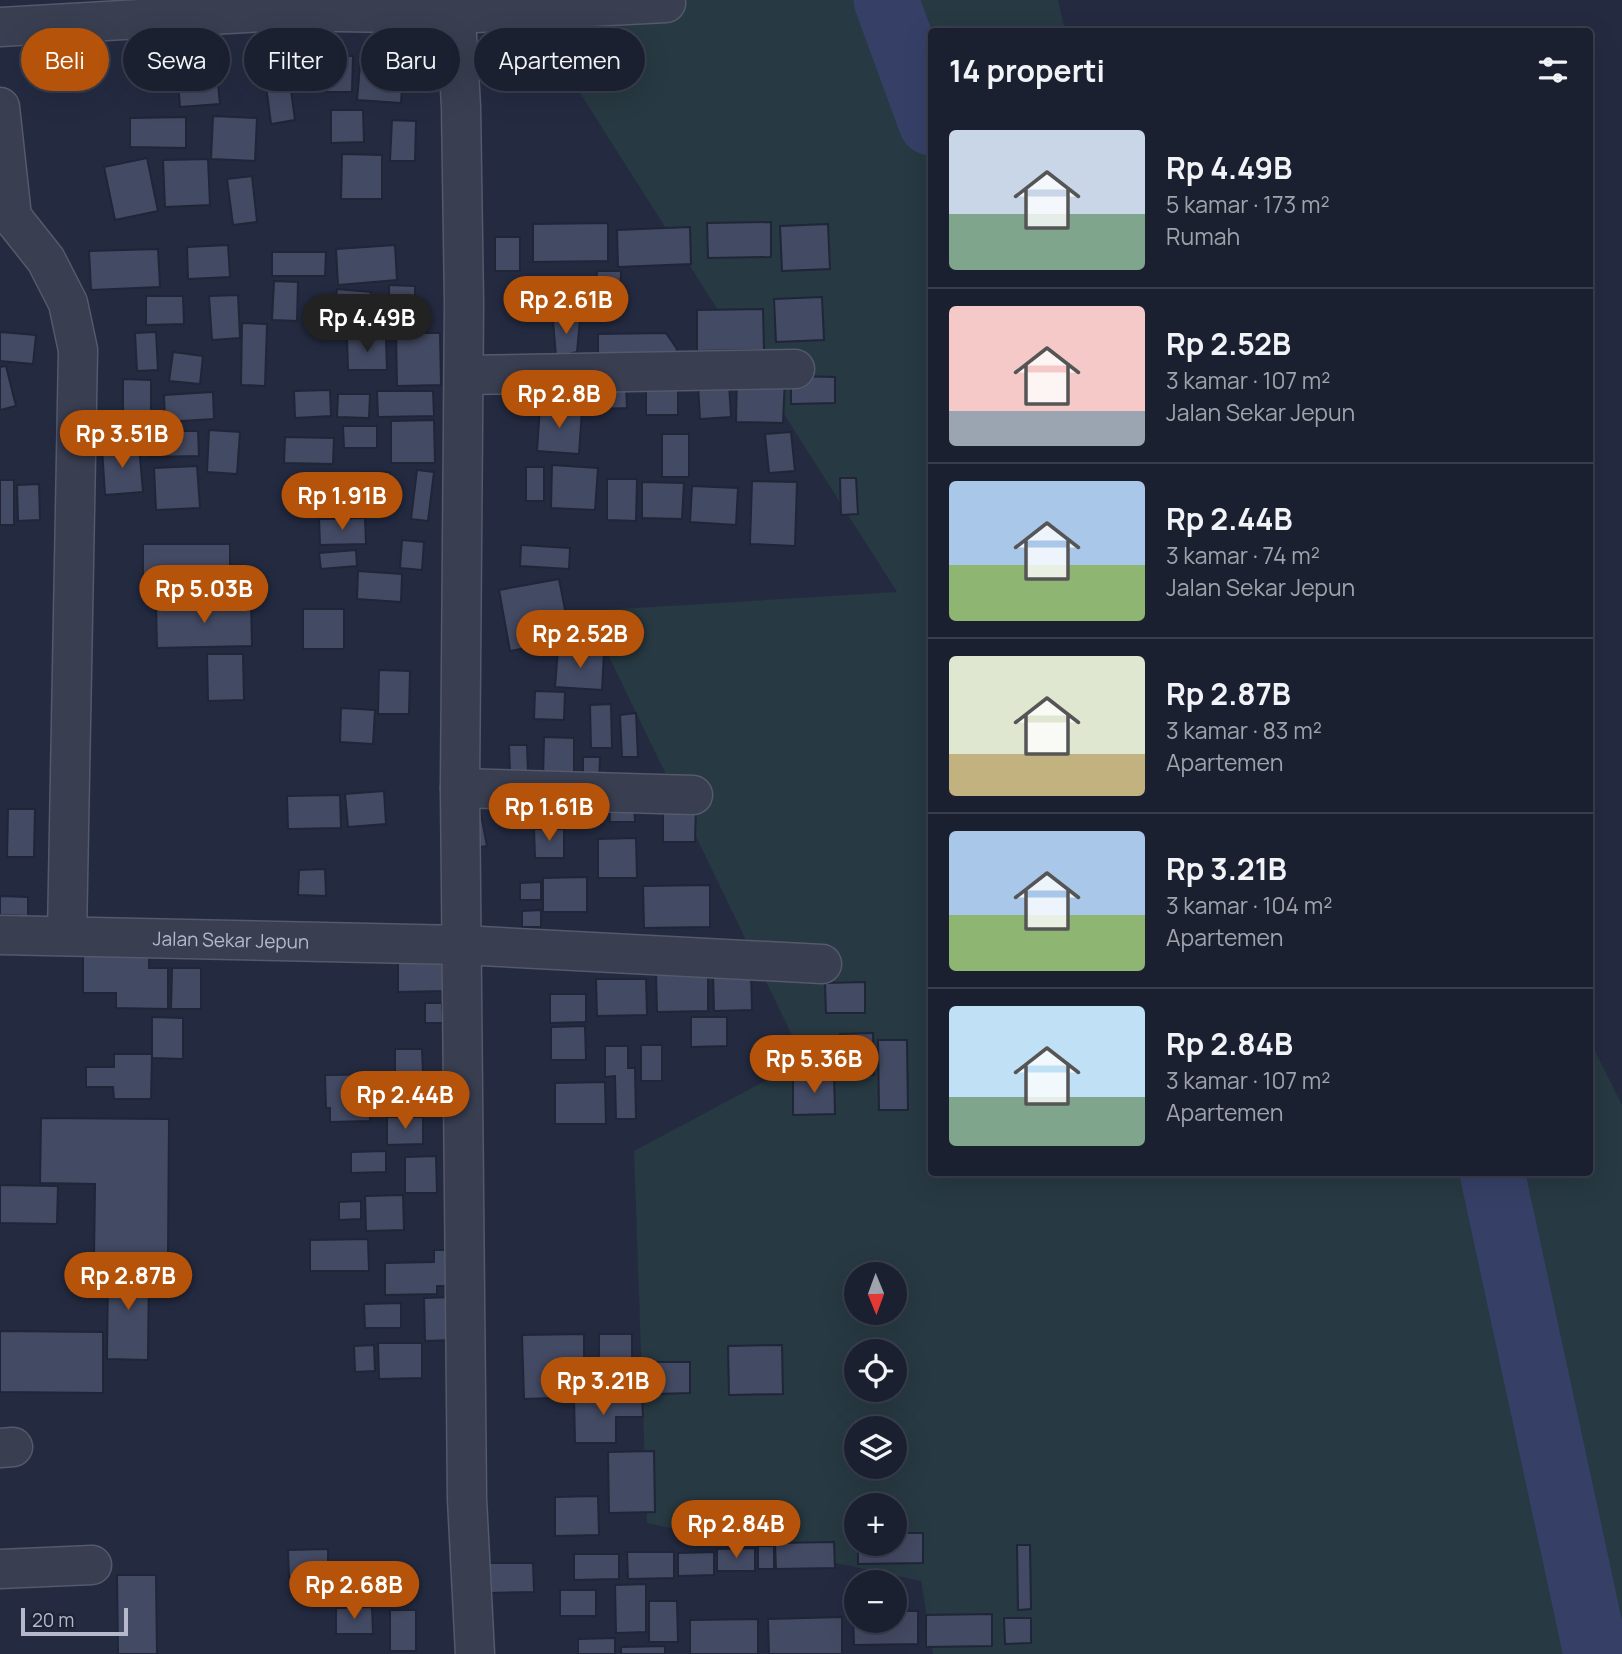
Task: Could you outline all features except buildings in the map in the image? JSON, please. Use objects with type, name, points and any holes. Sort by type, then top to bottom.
[{"type":"street","points":[[0,27],[281,6],[455,7],[666,3]]},
{"type":"street","points":[[455,7],[461,107],[464,375],[460,788],[467,1499],[475,1654]]},
{"type":"street","points":[[0,107],[12,217],[46,260],[68,303],[78,350],[67,935]]},
{"type":"street","points":[[464,375],[795,369]]},
{"type":"street","points":[[460,788],[693,795]]},
{"type":"street","name":"Jalan Sekar Jepun","points":[[0,934],[461,945],[822,964]]},
{"type":"street","points":[[0,1569],[92,1565]]},
{"type":"shaded area","points":[[521,0],[1058,0],[1064,28],[928,28],[928,1176],[1593,1176],[1593,1047],[1622,1105],[1622,1654],[933,1654],[921,1581],[907,1578],[907,1570],[869,1570],[647,1523],[634,1151],[804,1060],[587,611],[897,592],[579,91],[645,91],[645,28],[539,28]]},
{"type":"waterway","points":[[886,0],[928,115]]},
{"type":"waterway","points":[[1493,1176],[1596,1654]]}]
